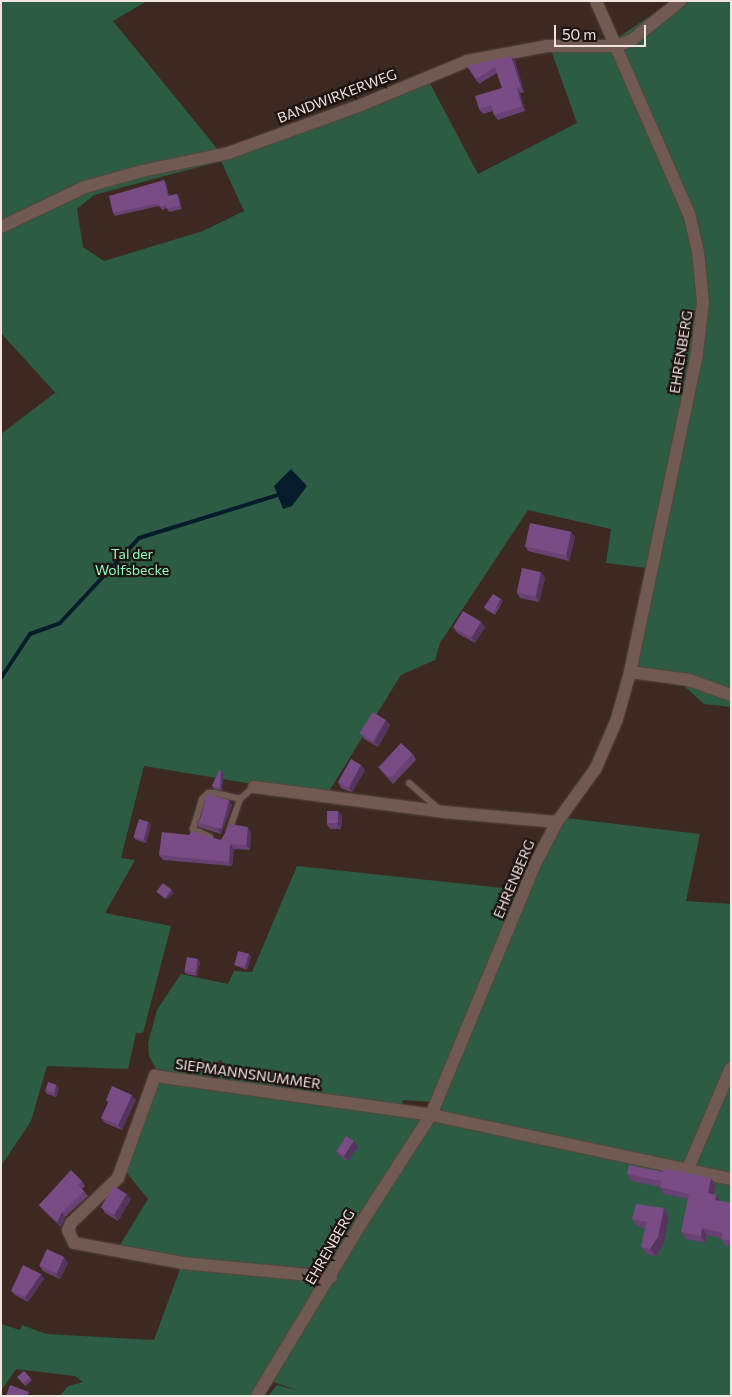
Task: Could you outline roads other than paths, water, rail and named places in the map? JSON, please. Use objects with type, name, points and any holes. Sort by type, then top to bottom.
[{"type":"street","name":"EHRENBERG","points":[[258,1396],[331,1277],[360,1225],[431,1114],[534,866],[557,822],[596,768],[617,719],[630,672],[696,360],[703,302],[698,252],[689,214],[596,1]]},
{"type":"street","name":"BANDWIRKERWEG","points":[[1,227],[85,187],[142,171],[228,153],[361,105],[467,61],[548,46],[616,46],[632,40],[680,1]]},
{"type":"street","points":[[630,672],[689,680],[731,695]]},
{"type":"street","name":"EHRENBERG","points":[[254,787],[444,812],[557,822]]},
{"type":"street","points":[[687,1171],[731,1068]]},
{"type":"street","name":"SIEPMANNSNUMMER","points":[[331,1277],[183,1263],[74,1243],[68,1230],[71,1223],[118,1178],[155,1076],[431,1114]]},
{"type":"street","points":[[431,1114],[731,1179]]},
{"type":"lane","points":[[409,782],[444,812]]},
{"type":"lane","name":"EHRENBERG","points":[[240,799],[215,793],[208,794],[202,799],[193,829],[223,840],[240,799],[254,787]]},
{"type":"water","points":[[291,469],[307,486],[292,506],[283,509],[274,486]]},
{"type":"waterway","points":[[1,678],[30,634],[60,623],[139,538],[281,494]]},
{"type":"park label","name":"Tal der Wolfsbecke","points":[[132,562]]}]
